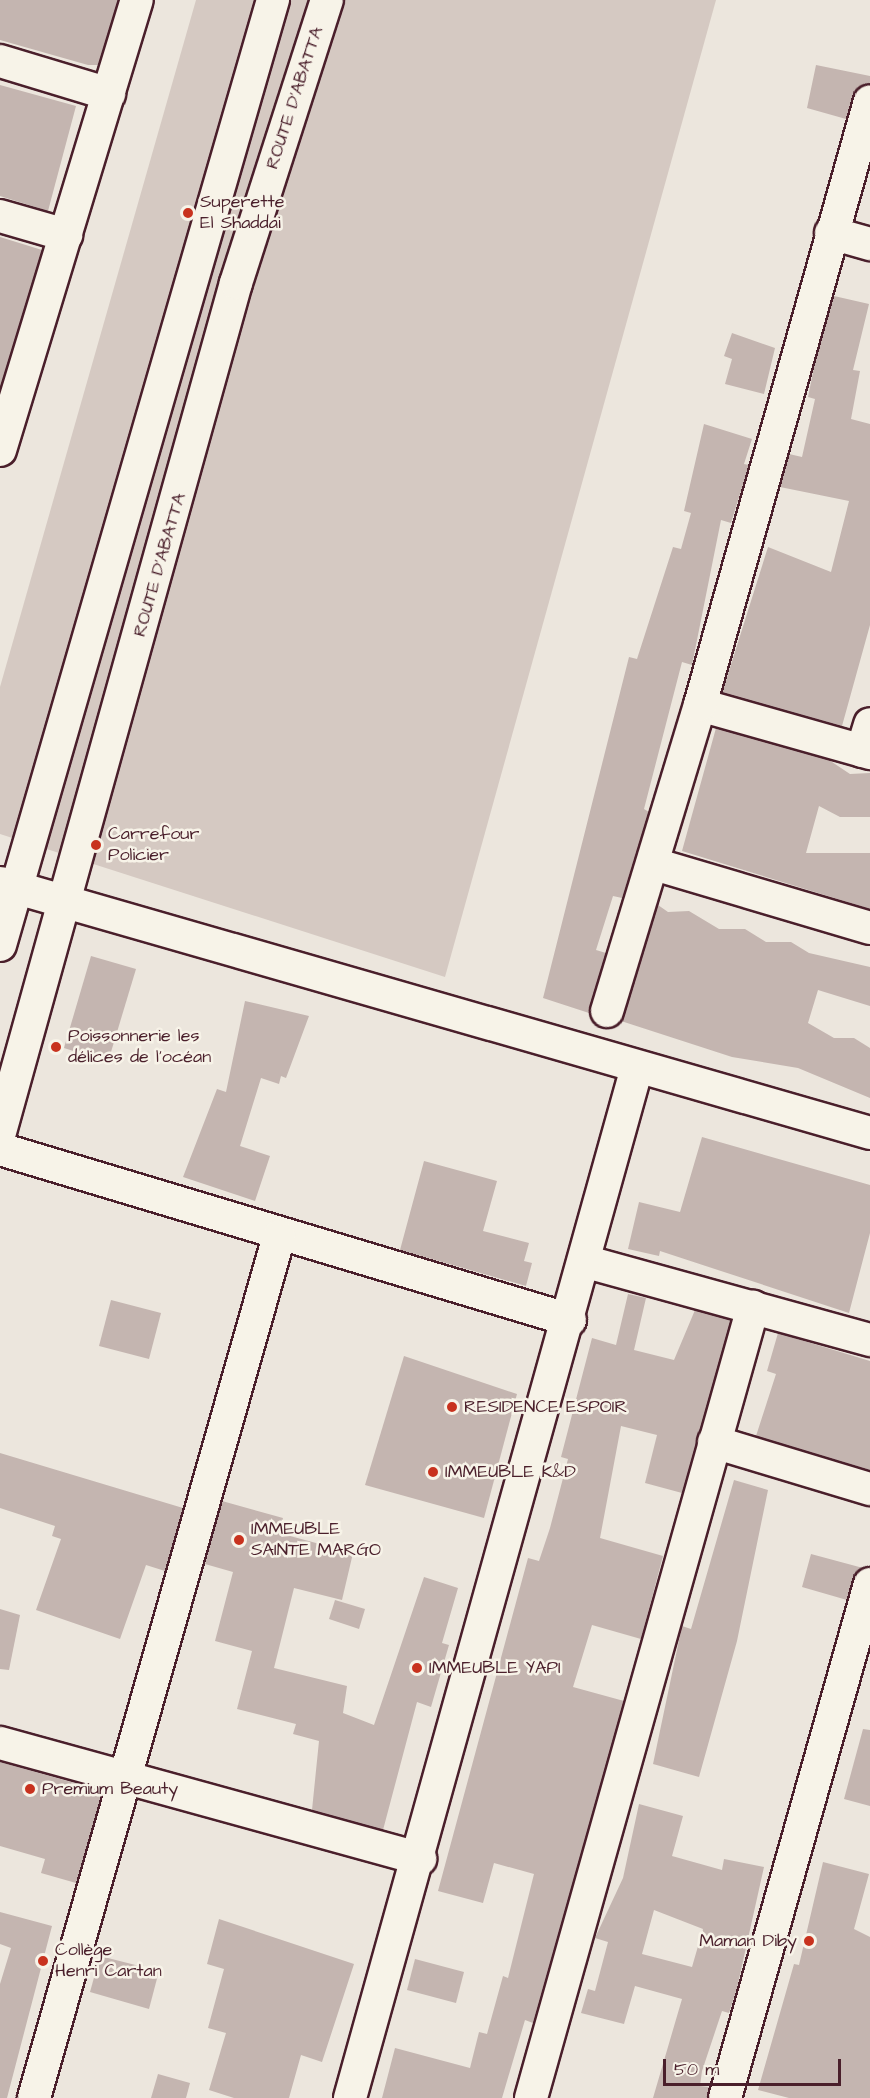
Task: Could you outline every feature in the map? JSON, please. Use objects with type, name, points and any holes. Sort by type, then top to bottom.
[{"type":"street","points":[[0,450],[10,381],[66,235],[137,0]]},
{"type":"street","points":[[0,945],[8,886],[273,0]]},
{"type":"street","name":"ROUTE D'ABATTA","points":[[0,1132],[236,283],[327,0]]},
{"type":"street","points":[[0,61],[109,94]]},
{"type":"street","points":[[607,1011],[654,864],[700,705],[831,232],[870,101]]},
{"type":"street","points":[[0,216],[66,235]]},
{"type":"street","points":[[831,232],[870,244]]},
{"type":"street","points":[[700,705],[867,743]]},
{"type":"street","points":[[654,864],[870,928]]},
{"type":"street","points":[[8,886],[870,1133]]},
{"type":"street","points":[[350,2098],[420,1859],[586,1262],[637,1067]]},
{"type":"street","points":[[0,1149],[279,1236],[570,1320]]},
{"type":"street","points":[[34,2098],[279,1236]]},
{"type":"street","points":[[586,1262],[870,1340]]},
{"type":"street","points":[[531,2098],[753,1307]]},
{"type":"street","points":[[714,1442],[870,1489]]},
{"type":"street","points":[[725,2098],[870,1584]]},
{"type":"street","points":[[0,1743],[126,1775],[420,1859]]},
{"type":"shaded area","points":[[196,0],[716,0],[445,977],[0,834],[0,687]]},
{"type":"building","points":[[0,0],[118,0],[98,65],[88,65],[0,40]]},
{"type":"building","points":[[816,65],[870,76],[870,84],[853,96],[846,119],[807,108]]},
{"type":"building","points":[[0,85],[76,106],[48,211],[0,196]]},
{"type":"building","points":[[0,237],[42,250],[0,388]]},
{"type":"building","points":[[834,296],[869,304],[853,370],[860,371],[851,419],[870,424],[870,625],[842,726],[722,693],[768,547],[831,572],[849,501],[780,487],[789,454],[802,457],[815,399],[808,397],[815,362]]},
{"type":"building","points":[[732,333],[775,348],[764,394],[725,384],[732,359],[724,356]]},
{"type":"building","points":[[704,424],[752,439],[744,464],[749,465],[731,523],[721,520],[692,665],[682,662],[644,809],[649,812],[622,898],[613,896],[596,950],[606,953],[589,1013],[543,998],[629,657],[637,659],[673,547],[681,549],[691,513],[684,511]]},
{"type":"building","points":[[716,728],[829,760],[850,774],[870,773],[870,817],[840,817],[819,806],[806,853],[870,853],[870,909],[682,851]]},
{"type":"building","points":[[658,905],[668,912],[689,911],[719,929],[745,929],[766,942],[791,942],[809,953],[870,967],[870,1006],[818,990],[808,1023],[834,1038],[854,1038],[870,1048],[870,1098],[798,1068],[732,1057],[621,1021]]},
{"type":"building","points":[[91,956],[136,969],[108,1062],[64,1048]]},
{"type":"building","points":[[245,1001],[309,1016],[286,1078],[281,1076],[279,1084],[261,1078],[240,1146],[270,1156],[255,1201],[183,1177],[217,1089],[226,1092]]},
{"type":"building","points":[[702,1137],[870,1185],[870,1233],[849,1313],[660,1251],[659,1256],[628,1249],[639,1202],[680,1212]]},
{"type":"building","points":[[424,1161],[497,1181],[483,1231],[529,1243],[524,1261],[532,1263],[526,1286],[400,1250]]},
{"type":"building","points":[[628,1294],[646,1298],[634,1350],[674,1360],[695,1310],[731,1320],[682,1493],[645,1483],[657,1435],[621,1426],[600,1538],[663,1556],[641,1639],[592,1625],[573,1687],[624,1701],[533,2023],[525,2020],[502,2098],[382,2098],[395,2048],[470,2068],[479,2032],[487,2034],[503,1976],[508,1978],[534,1874],[494,1863],[483,1903],[438,1891],[528,1558],[539,1561],[550,1528],[568,1459],[561,1457],[592,1338],[616,1345]]},
{"type":"building","points":[[111,1300],[161,1313],[149,1359],[99,1346]]},
{"type":"building","points":[[778,1333],[870,1361],[870,1470],[756,1436],[776,1374],[767,1371]]},
{"type":"building","points":[[404,1356],[517,1394],[484,1518],[365,1485]]},
{"type":"building","points":[[0,1453],[183,1508],[165,1571],[146,1565],[120,1639],[36,1610],[61,1539],[52,1536],[55,1526],[0,1508]]},
{"type":"building","points":[[734,1480],[768,1490],[737,1641],[699,1777],[653,1764],[682,1626],[691,1629]]},
{"type":"building","points":[[222,1501],[283,1518],[279,1533],[353,1553],[342,1600],[294,1588],[274,1668],[347,1686],[343,1713],[374,1725],[424,1577],[458,1588],[442,1643],[449,1645],[431,1707],[417,1702],[383,1830],[312,1810],[319,1741],[293,1734],[296,1724],[237,1709],[252,1651],[215,1641],[233,1572],[205,1564]]},
{"type":"building","points":[[811,1554],[863,1568],[853,1579],[847,1600],[802,1587]]},
{"type":"building","points":[[335,1600],[365,1609],[359,1629],[329,1619]]},
{"type":"building","points":[[0,1609],[20,1615],[9,1670],[0,1669]]},
{"type":"building","points":[[863,1729],[870,1730],[870,1806],[844,1799]]},
{"type":"building","points":[[0,1762],[103,1791],[76,1883],[41,1873],[45,1859],[0,1846]]},
{"type":"building","points":[[639,1804],[683,1816],[672,1856],[722,1870],[724,1859],[764,1867],[737,1988],[729,2013],[722,2011],[702,2071],[700,2086],[709,2087],[708,2098],[653,2098],[682,1999],[635,1986],[624,2024],[581,2013],[588,1989],[595,1991],[608,1942],[595,1938],[623,1878]],"holes":[[[654,1910],[703,1929],[692,1967],[642,1954]]]},
{"type":"building","points":[[823,1862],[869,1874],[854,1929],[870,1937],[870,2098],[789,2098],[758,2090],[794,1964],[799,1965]]},
{"type":"building","points":[[0,1912],[52,1926],[7,2098],[0,2098],[0,1984],[11,1948],[0,1944]]},
{"type":"building","points":[[219,1919],[354,1964],[322,2062],[301,2055],[289,2098],[234,2098],[209,2090],[226,2033],[208,2028],[224,1969],[207,1964]]},
{"type":"building","points":[[100,1956],[159,1971],[149,2009],[90,1992]]},
{"type":"building","points":[[415,1959],[464,1972],[456,2003],[407,1990]]},
{"type":"building","points":[[158,2074],[190,2083],[186,2098],[151,2098]]},
{"type":"place","name":"Superette El Shaddai","points":[[188,213]]},
{"type":"place","name":"Carrefour Policier","points":[[96,845]]},
{"type":"place","name":"Poissonnerie les délices de l'océan","points":[[56,1047]]},
{"type":"place","name":"RESIDENCE ESPOIR","points":[[452,1407]]},
{"type":"place","name":"IMMEUBLE K&D","points":[[433,1472]]},
{"type":"place","name":"IMMEUBLE SAINTE MARGO","points":[[239,1540]]},
{"type":"place","name":"IMMEUBLE YAPI","points":[[417,1668]]},
{"type":"place","name":"Premium Beauty","points":[[30,1789]]},
{"type":"place","name":"Maman Diby","points":[[809,1941]]},
{"type":"place","name":"Collège Henri Cartan","points":[[43,1961]]}]
